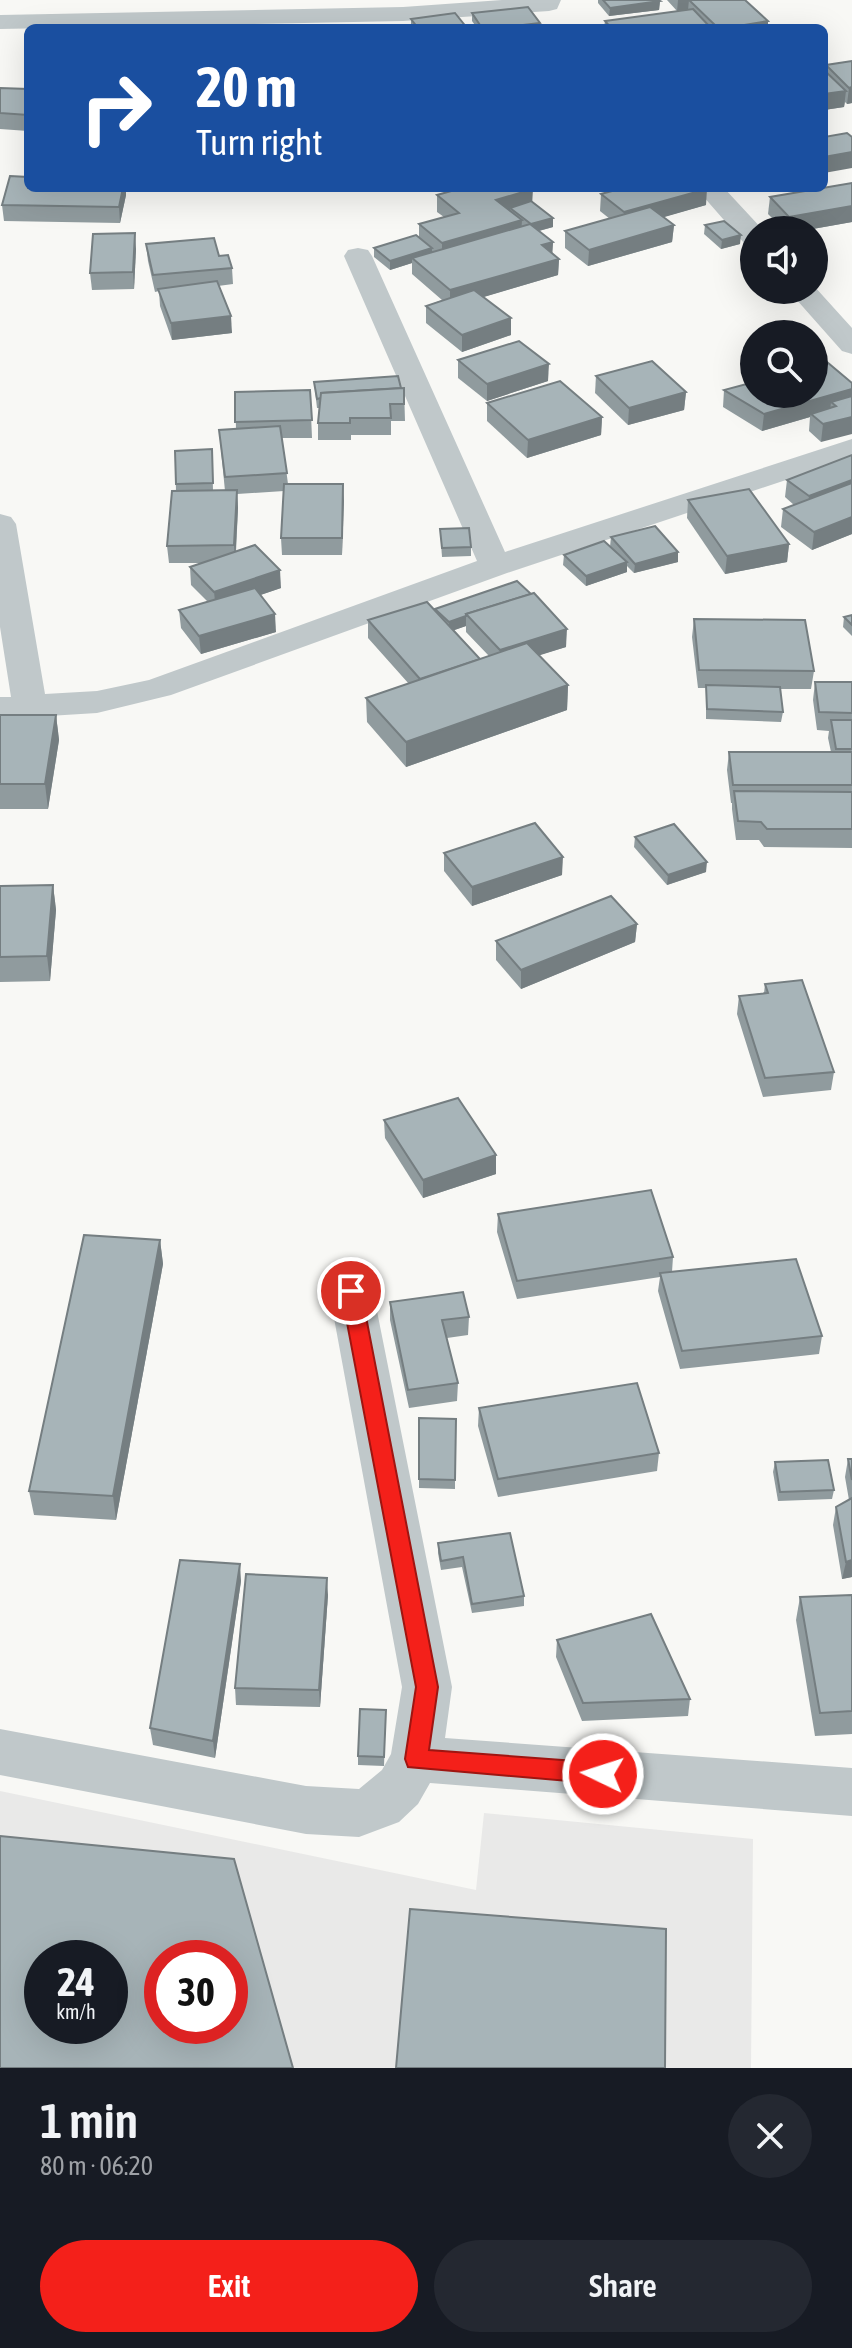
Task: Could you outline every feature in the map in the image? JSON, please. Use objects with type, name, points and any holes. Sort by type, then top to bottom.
[{"type":"street","points":[[0,22],[553,8]]},
{"type":"street","points":[[713,192],[740,222]]},
{"type":"street","points":[[358,256],[495,566]]},
{"type":"street","points":[[815,304],[852,345]]},
{"type":"street","points":[[0,524],[15,708],[97,702],[159,688],[495,566],[852,448]]},
{"type":"street","points":[[0,1752],[306,1810],[359,1813],[381,1805],[400,1787],[416,1759],[427,1687],[351,1291]]},
{"type":"street","points":[[416,1759],[852,1792]]},
{"type":"shaded area","points":[[0,1791],[476,1890],[484,1813],[753,1839],[751,2068],[0,2068]]},
{"type":"building","points":[[603,0],[658,0],[660,1],[610,8]]},
{"type":"building","points":[[689,0],[745,0],[768,21],[750,24],[714,24]]},
{"type":"building","points":[[528,7],[540,23],[479,24],[472,13]]},
{"type":"building","points":[[693,9],[707,24],[608,24],[605,21]]},
{"type":"building","points":[[455,13],[464,24],[415,24],[411,19]]},
{"type":"building","points":[[852,61],[852,87],[849,88],[828,65]]},
{"type":"building","points":[[828,74],[846,91],[828,93]]},
{"type":"building","points":[[0,88],[24,89],[24,115],[0,113]]},
{"type":"building","points":[[847,133],[852,137],[852,152],[828,156],[828,136]]},
{"type":"building","points":[[10,176],[24,177],[24,192],[122,192],[119,207],[2,205]]},
{"type":"building","points":[[852,183],[852,206],[788,216],[770,197],[799,192],[828,192],[828,187]]},
{"type":"building","points":[[448,192],[523,192],[496,200],[522,220],[442,243],[419,224],[459,213],[437,195]]},
{"type":"building","points":[[608,192],[696,192],[624,212],[601,194]]},
{"type":"building","points":[[531,201],[553,218],[531,224],[510,208]]},
{"type":"building","points":[[650,207],[674,225],[589,250],[565,231]]},
{"type":"building","points":[[724,221],[740,235],[722,240],[705,225]]},
{"type":"building","points":[[530,224],[553,242],[542,245],[559,259],[450,290],[412,258]]},
{"type":"building","points":[[135,233],[133,272],[90,273],[93,234]]},
{"type":"building","points":[[416,235],[432,248],[390,261],[374,248]]},
{"type":"building","points":[[214,238],[219,256],[228,255],[232,268],[153,275],[146,244]]},
{"type":"building","points":[[217,281],[231,316],[171,323],[158,289]]},
{"type":"building","points":[[474,290],[511,318],[462,335],[426,306]]},
{"type":"building","points":[[519,341],[549,364],[487,384],[458,360]]},
{"type":"building","points":[[652,361],[686,392],[629,408],[596,376]]},
{"type":"building","points":[[828,363],[852,383],[852,389],[828,396]]},
{"type":"building","points":[[398,376],[401,388],[321,393],[321,398],[317,399],[314,382]]},
{"type":"building","points":[[560,381],[602,417],[528,440],[487,403]]},
{"type":"building","points":[[740,386],[740,400],[724,390]]},
{"type":"building","points":[[404,388],[404,404],[390,404],[391,418],[350,418],[350,423],[318,423],[321,393]]},
{"type":"building","points":[[310,390],[312,420],[235,422],[235,392]]},
{"type":"building","points":[[852,396],[852,417],[823,424],[811,414],[836,406],[831,402]]},
{"type":"building","points":[[754,408],[785,408],[764,414]]},
{"type":"building","points":[[280,426],[287,473],[225,477],[219,430]]},
{"type":"building","points":[[212,449],[213,483],[176,484],[175,451]]},
{"type":"building","points":[[852,455],[852,480],[809,496],[787,480]]},
{"type":"building","points":[[852,483],[852,517],[814,532],[783,509]]},
{"type":"building","points":[[284,484],[343,484],[342,538],[281,538]]},
{"type":"building","points":[[749,489],[789,544],[727,556],[688,500]]},
{"type":"building","points":[[237,490],[234,545],[167,546],[172,491]]},
{"type":"building","points":[[655,526],[678,552],[635,564],[611,537]]},
{"type":"building","points":[[469,528],[471,547],[442,548],[440,529]]},
{"type":"building","points":[[604,541],[627,562],[586,576],[564,555]]},
{"type":"building","points":[[255,545],[280,570],[214,592],[190,567]]},
{"type":"building","points":[[517,581],[531,594],[449,622],[435,609]]},
{"type":"building","points":[[255,588],[275,614],[199,636],[179,610]]},
{"type":"building","points":[[534,593],[567,629],[500,650],[466,614]]},
{"type":"building","points":[[427,602],[480,659],[420,679],[368,620]]},
{"type":"building","points":[[694,619],[805,620],[814,671],[699,670]]},
{"type":"building","points":[[527,643],[568,685],[406,742],[366,698]]},
{"type":"building","points":[[815,682],[852,682],[852,713],[819,712]]},
{"type":"building","points":[[706,685],[780,687],[783,712],[707,709]]},
{"type":"building","points":[[0,715],[56,715],[45,784],[0,784]]},
{"type":"building","points":[[831,720],[852,720],[852,749],[836,749]]},
{"type":"building","points":[[729,752],[852,752],[852,785],[733,785]]},
{"type":"building","points":[[734,791],[852,792],[852,829],[767,829],[761,822],[738,821]]},
{"type":"building","points":[[535,823],[563,857],[472,887],[444,853]]},
{"type":"building","points":[[674,824],[707,862],[668,875],[635,837]]},
{"type":"building","points":[[53,885],[47,956],[0,957],[0,886]]},
{"type":"building","points":[[611,896],[637,924],[521,970],[496,941]]},
{"type":"building","points":[[802,980],[834,1072],[765,1078],[739,996],[768,993],[765,984]]},
{"type":"building","points":[[458,1098],[496,1155],[423,1180],[384,1120]]},
{"type":"building","points":[[651,1190],[673,1257],[517,1281],[498,1214]]},
{"type":"building","points":[[84,1235],[160,1240],[113,1496],[29,1491]]},
{"type":"building","points":[[796,1259],[822,1336],[682,1351],[660,1273]]},
{"type":"building","points":[[463,1292],[469,1317],[442,1320],[458,1383],[408,1390],[390,1302]]},
{"type":"building","points":[[637,1383],[659,1453],[498,1479],[479,1408]]},
{"type":"building","points":[[419,1418],[456,1419],[455,1480],[419,1479]]},
{"type":"building","points":[[848,1459],[852,1459],[852,1480]]},
{"type":"building","points":[[828,1460],[834,1490],[780,1492],[775,1462]]},
{"type":"building","points":[[852,1498],[852,1560],[846,1562],[836,1507]]},
{"type":"building","points":[[510,1533],[524,1596],[472,1604],[463,1557],[441,1561],[438,1543]]},
{"type":"building","points":[[180,1560],[240,1564],[213,1741],[150,1728]]},
{"type":"building","points":[[246,1574],[327,1578],[319,1690],[235,1688]]},
{"type":"building","points":[[852,1595],[852,1711],[820,1713],[800,1597]]},
{"type":"building","points":[[651,1614],[690,1699],[583,1703],[557,1640]]},
{"type":"building","points":[[360,1709],[386,1710],[384,1757],[358,1756]]},
{"type":"building","points":[[0,1836],[234,1859],[293,2068],[0,2068]]},
{"type":"building","points":[[410,1909],[666,1929],[665,2068],[396,2068]]},
{"type":"route","points":[[351,1291],[427,1687],[416,1759],[603,1774]]}]
